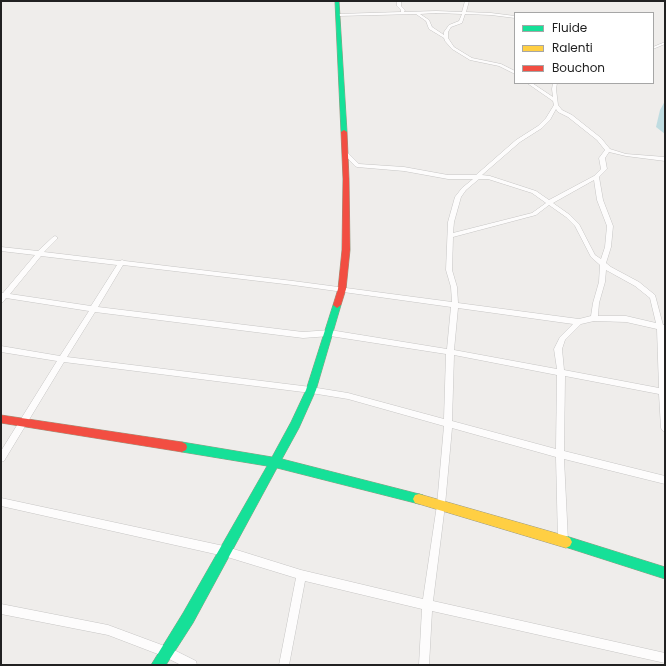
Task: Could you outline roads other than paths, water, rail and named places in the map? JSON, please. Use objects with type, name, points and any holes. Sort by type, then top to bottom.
[{"type":"main road","points":[[158,665],[188,618],[275,462],[311,390],[330,333],[342,289],[346,250],[346,180],[337,1]]},
{"type":"main road","points":[[1,418],[22,423],[275,462],[441,505],[665,573]]},
{"type":"street","points":[[399,1],[399,6],[403,10],[402,14]]},
{"type":"street","points":[[446,40],[446,32],[450,25],[461,22],[462,13],[467,1]]},
{"type":"street","points":[[338,15],[402,14],[423,12],[514,17]]},
{"type":"street","points":[[423,12],[433,17],[428,22]]},
{"type":"street","points":[[417,13],[433,24],[437,29],[446,32]]},
{"type":"street","points":[[428,22],[430,28],[445,37],[453,48],[471,59],[500,65],[514,72]]},
{"type":"street","points":[[654,48],[665,42]]},
{"type":"street","points":[[530,84],[555,103],[560,111],[570,116],[599,139],[608,150],[626,155],[665,159]]},
{"type":"street","points":[[424,665],[427,605],[441,505],[448,423],[450,352],[455,304],[454,287],[449,270],[451,222],[458,197],[476,177],[518,141],[540,128],[548,119],[555,103],[555,84]]},
{"type":"street","points":[[450,236],[534,214],[550,202],[596,177],[604,169],[602,158],[608,150]]},
{"type":"street","points":[[344,152],[357,165],[404,169],[448,177],[488,177],[534,192],[550,202],[578,224],[593,256],[603,264],[637,284],[653,297],[663,328],[665,428]]},
{"type":"street","points":[[594,318],[596,303],[602,282],[603,264],[608,247],[610,226],[600,200],[596,177]]},
{"type":"street","points":[[2,297],[55,238]]},
{"type":"street","points":[[1,249],[342,289],[579,322],[594,318],[626,319],[663,328]]},
{"type":"street","points":[[1,458],[122,262]]},
{"type":"street","points":[[2,297],[304,335],[330,333],[450,352],[664,392]]},
{"type":"street","points":[[563,541],[560,454],[561,372],[558,349],[562,339],[579,322]]},
{"type":"street","points":[[1,349],[63,359],[348,396],[560,454],[665,480]]},
{"type":"street","points":[[1,502],[224,552],[301,575],[427,605],[665,658]]},
{"type":"street","points":[[284,665],[301,575]]},
{"type":"street","points":[[1,609],[108,630],[166,652],[192,665]]},
{"type":"water","points":[[665,101],[665,134],[656,127],[660,110]]}]
